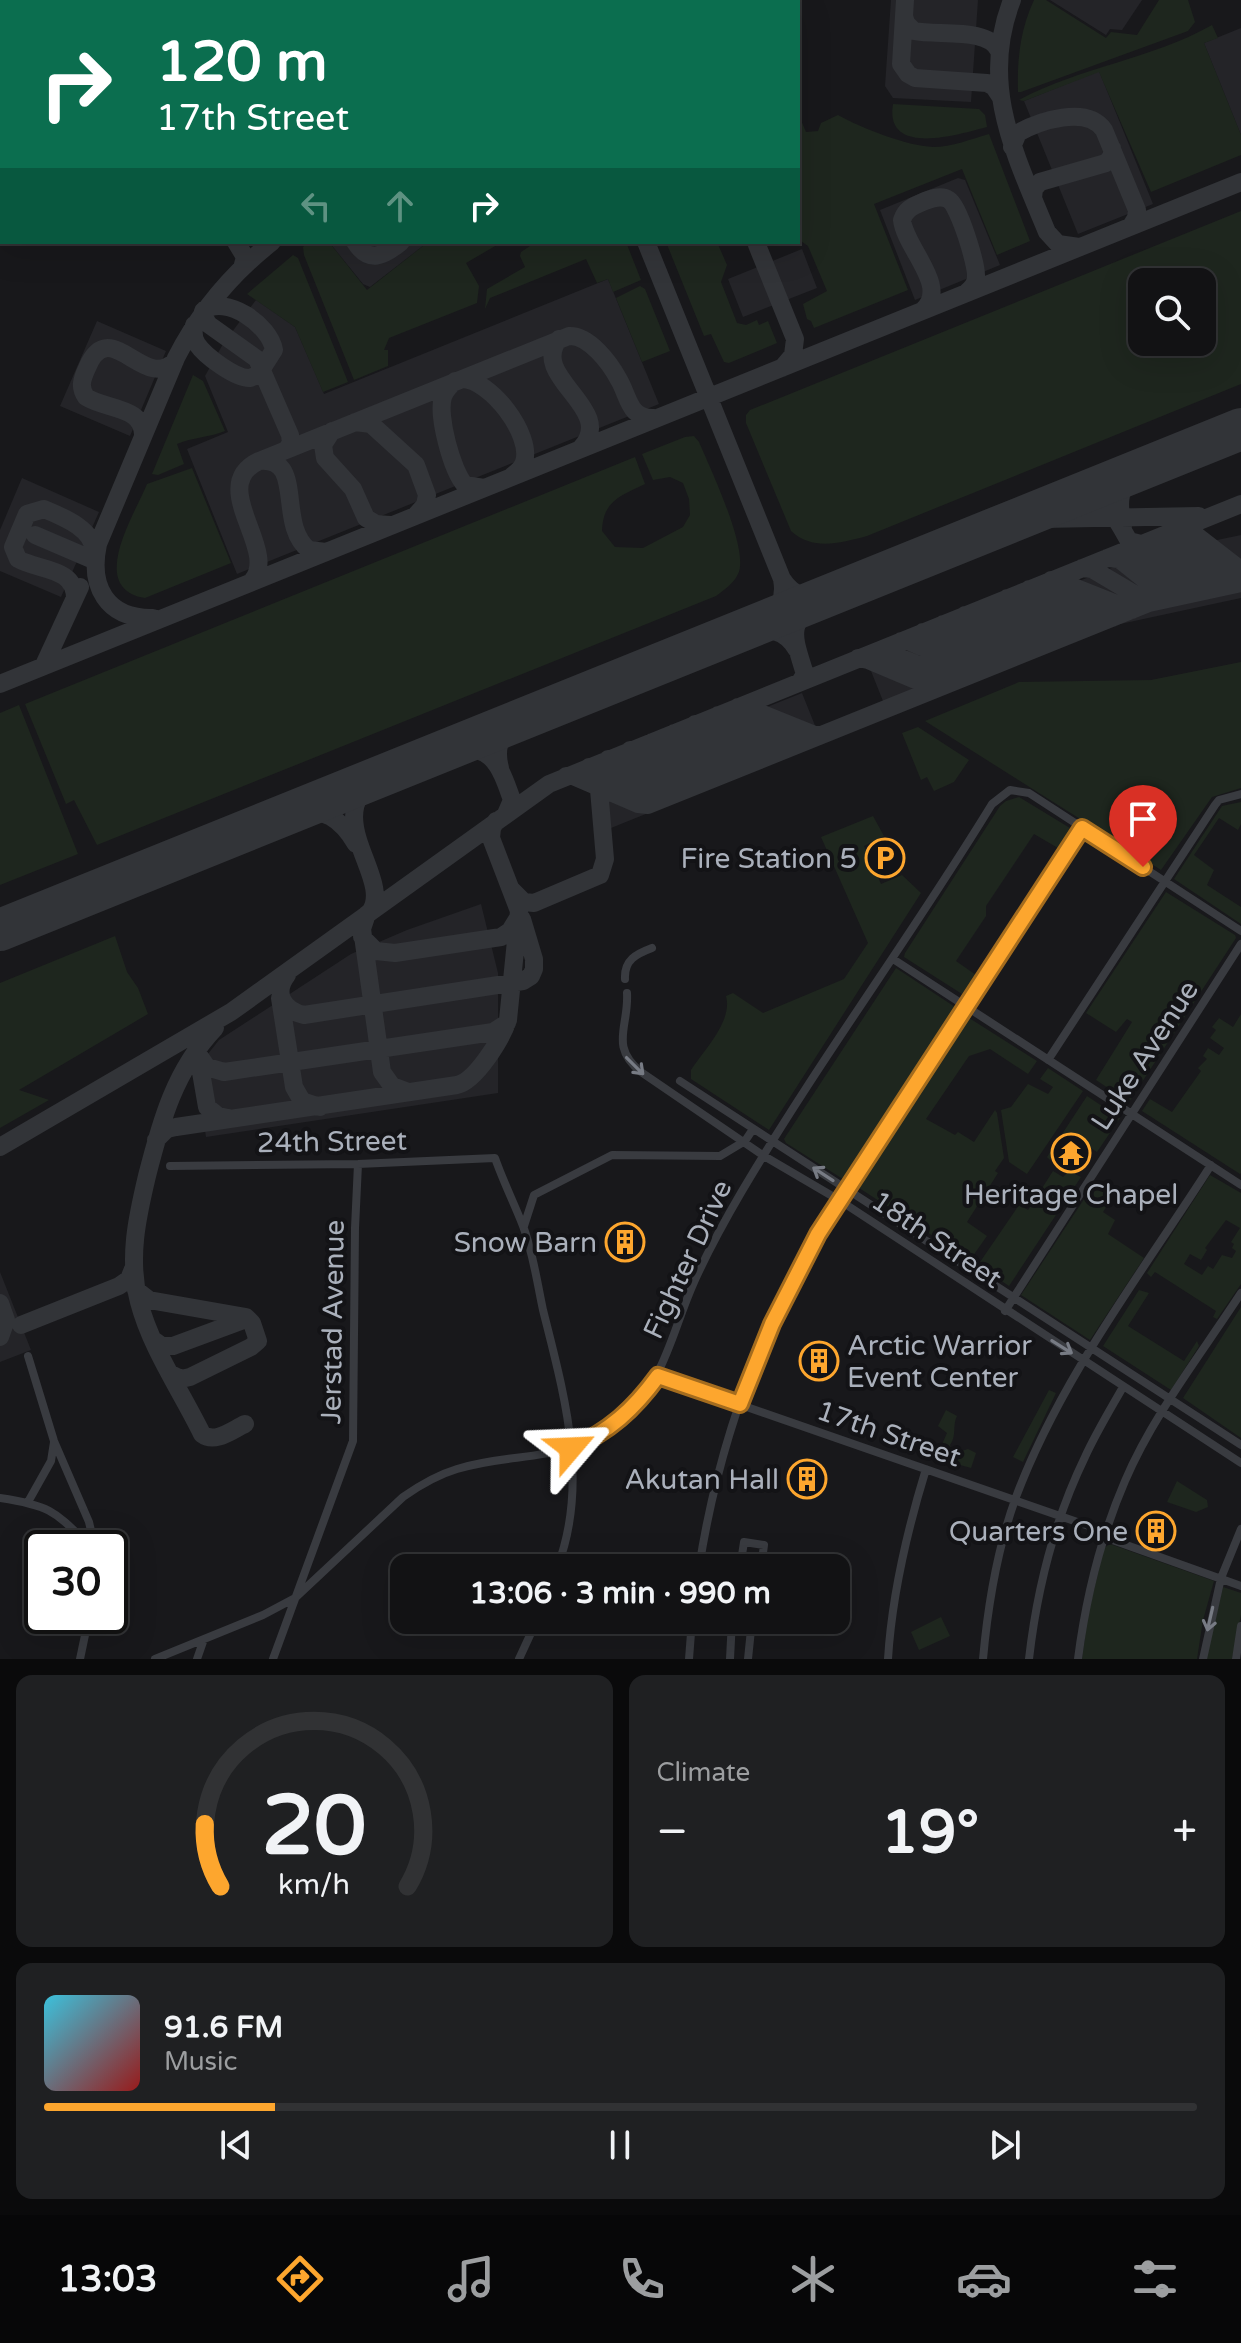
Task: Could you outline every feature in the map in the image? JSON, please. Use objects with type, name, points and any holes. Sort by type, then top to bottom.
[{"type":"street","name":"Fighter Drive","points":[[155,1659],[263,1615],[295,1598],[418,1486],[458,1469],[538,1457],[571,1448],[608,1430],[624,1417],[638,1404],[658,1376],[695,1280],[736,1202],[992,804],[1010,790],[1029,793],[1082,828]]},
{"type":"street","points":[[1048,1060],[1215,805],[1226,797],[1241,794]]},
{"type":"street","points":[[702,1554],[715,1487],[740,1404],[753,1367],[796,1274],[839,1200],[1082,828],[1241,931]]},
{"type":"street","name":"Luke Avenue","points":[[1005,1311],[1241,944]]},
{"type":"street","points":[[625,979],[625,969],[631,959],[652,948]]},
{"type":"street","points":[[893,959],[1241,1185]]},
{"type":"street","name":"18th Street","points":[[627,993],[622,1040],[627,1059],[641,1072],[764,1156],[839,1200],[1241,1463]]},
{"type":"street","name":"18th Street","points":[[680,1081],[1241,1445]]},
{"type":"street","points":[[562,1554],[574,1487],[570,1424],[523,1227],[534,1195],[612,1155],[720,1156],[745,1141],[753,1129]]},
{"type":"street","name":"24th Street","points":[[170,1166],[358,1164],[495,1158],[523,1227]]},
{"type":"street","name":"Jerstad Avenue","points":[[273,1659],[353,1441],[358,1164]]},
{"type":"street","points":[[983,1659],[993,1581],[1015,1500],[1041,1438],[1084,1361],[1211,1165]]},
{"type":"street","points":[[923,1255],[929,1243]]},
{"type":"street","points":[[1078,1659],[1089,1590],[1125,1479],[1163,1412],[1241,1293]]},
{"type":"street","points":[[28,1356],[54,1441],[90,1530]]},
{"type":"street","name":"17th Street","points":[[658,1376],[1015,1500],[1241,1586]]},
{"type":"street","points":[[1029,1659],[1042,1576],[1061,1517],[1084,1458],[1123,1387]]},
{"type":"street","points":[[28,1502],[51,1461],[54,1441]]},
{"type":"street","points":[[888,1659],[892,1612],[902,1559],[926,1469]]},
{"type":"street","points":[[0,1498],[28,1502],[55,1513],[73,1530]]},
{"type":"street","points":[[1203,1659],[1221,1578],[1241,1529]]},
{"type":"street","points":[[742,1554],[744,1542],[764,1545],[763,1554]]},
{"type":"street","points":[[1236,1659],[1241,1626]]},
{"type":"street","points":[[80,1659],[85,1634]]},
{"type":"street","points":[[519,1659],[531,1634]]},
{"type":"street","points":[[689,1659],[691,1634]]},
{"type":"street","points":[[730,1659],[731,1634]]},
{"type":"street","points":[[748,1659],[751,1634]]},
{"type":"street","points":[[197,1659],[204,1639]]},
{"type":"shaded area","points":[[891,0],[978,0],[971,102],[893,98],[885,86]]},
{"type":"shaded area","points":[[1034,0],[1046,0],[1106,38],[1111,32],[1137,35],[1159,0],[1188,0],[1195,22],[1188,31],[1018,92],[1020,45]]},
{"type":"shaded area","points":[[1050,0],[1142,0],[1122,30],[1110,29],[1106,35]]},
{"type":"shaded area","points":[[1212,25],[1218,38],[1204,43],[1241,135],[1241,155],[1151,192],[1099,72],[1024,101],[1019,100],[1066,79],[1189,37]]},
{"type":"shaded area","points":[[1241,28],[1241,135],[1204,43]]},
{"type":"shaded area","points":[[1099,71],[1153,204],[1078,234],[1024,101]]},
{"type":"shaded area","points":[[893,104],[979,109],[985,115],[987,127],[943,137],[912,137],[900,131],[893,121]]},
{"type":"shaded area","points":[[838,115],[884,136],[922,146],[947,146],[989,134],[1030,241],[997,255],[962,169],[874,204],[908,290],[814,328],[807,319],[803,304],[827,291],[808,246],[801,241],[800,118],[806,132],[818,131],[821,123]]},
{"type":"shaded area","points":[[958,178],[965,180],[1000,265],[915,300],[880,210]]},
{"type":"shaded area","points":[[1241,211],[1241,384],[867,536],[827,544],[808,541],[791,531],[746,423],[750,410]]},
{"type":"shaded area","points":[[306,244],[331,244],[367,290],[425,244],[499,244],[466,263],[479,286],[477,303],[389,338],[384,350],[388,350],[388,366],[354,380],[303,247]]},
{"type":"shaded area","points":[[331,244],[425,244],[370,287],[363,284]]},
{"type":"shaded area","points":[[533,244],[627,244],[641,280],[613,292],[608,279],[597,283],[586,259],[490,298],[485,309],[487,289],[525,267],[521,252]]},
{"type":"shaded area","points":[[667,244],[718,244],[727,265],[721,282],[737,323],[746,325],[757,320],[759,325],[768,321],[777,343],[729,363],[724,362],[711,334],[704,336]]},
{"type":"shaded area","points":[[802,249],[817,288],[743,317],[728,279]]},
{"type":"shaded area","points":[[293,255],[298,258],[348,382],[323,392],[295,327],[247,294]]},
{"type":"shaded area","points":[[608,279],[659,404],[237,574],[187,449],[228,432],[205,376],[223,344],[256,300],[295,327],[324,394]]},
{"type":"shaded area","points":[[640,286],[645,289],[670,351],[642,362],[616,298]]},
{"type":"shaded area","points":[[97,321],[166,351],[130,436],[60,406]]},
{"type":"shaded area","points":[[193,375],[203,381],[225,431],[177,444],[184,464],[158,475],[152,474]]},
{"type":"shaded area","points":[[694,436],[719,489],[739,547],[738,574],[716,596],[97,845],[74,800],[66,804],[25,704],[635,457],[645,484],[615,500],[606,512],[602,531],[615,547],[643,548],[683,527],[690,515],[689,499],[683,483],[670,477],[653,480],[642,454]]},
{"type":"shaded area","points":[[192,468],[231,563],[145,598],[128,592],[119,580],[119,549],[147,484]]},
{"type":"shaded area","points":[[22,478],[99,512],[61,597],[0,571],[0,530]]},
{"type":"shaded area","points":[[1241,535],[1241,598],[1111,626],[889,716],[869,666],[1141,556]]},
{"type":"shaded area","points":[[1241,662],[1241,788],[1212,797],[1161,870],[925,721],[1019,682],[1151,680]]},
{"type":"shaded area","points":[[802,693],[822,743],[611,828],[591,778]]},
{"type":"shaded area","points":[[19,705],[78,854],[0,885],[0,713]]},
{"type":"shaded area","points":[[918,727],[969,760],[954,782],[934,791],[927,777],[921,780],[902,733]]},
{"type":"shaded area","points":[[1019,797],[1070,828],[1058,848],[1034,834],[986,906],[986,916],[956,961],[976,975],[962,994],[904,957],[905,953],[1000,806]]},
{"type":"shaded area","points":[[1241,802],[1238,830],[1219,818],[1194,855],[1214,870],[1207,885],[1241,907],[1241,924],[1174,879],[1222,806]]},
{"type":"shaded area","points":[[873,816],[884,836],[864,846],[881,884],[902,875],[921,893],[769,1130],[691,1079],[691,1070],[721,1025],[727,1006],[726,996],[733,993],[763,1013],[844,979],[868,943],[821,837]]},
{"type":"shaded area","points":[[1166,892],[1236,938],[1129,1102],[1096,1080],[1132,1022],[1127,1019],[1116,1032],[1086,1013]]},
{"type":"shaded area","points":[[481,904],[498,973],[498,1093],[206,1137],[196,1069],[219,1040],[351,954]]},
{"type":"shaded area","points":[[115,936],[127,972],[138,988],[148,1014],[19,1090],[49,1100],[0,1128],[0,983]]},
{"type":"shaded area","points":[[896,968],[955,1007],[956,1013],[846,1181],[784,1139]]},
{"type":"shaded area","points":[[1241,1014],[1240,1174],[1142,1111],[1150,1099],[1172,1112],[1201,1071],[1198,1068],[1207,1059],[1203,1056],[1208,1048],[1219,1055],[1224,1048],[1210,1038],[1216,1030],[1212,1027],[1219,1018],[1233,1027]]},
{"type":"shaded area","points":[[966,1016],[1037,1061],[1028,1074],[990,1049],[969,1056],[926,1119],[974,1142],[995,1110],[997,1113],[1004,1158],[967,1222],[987,1236],[970,1260],[856,1186]]},
{"type":"shaded area","points":[[1048,1068],[1083,1091],[1027,1174],[1009,1162],[1001,1110],[1011,1107],[1028,1084],[1048,1094],[1053,1087],[1040,1079]]},
{"type":"shaded area","points":[[1087,1096],[1120,1118],[1097,1152],[1074,1137],[1063,1144],[1050,1160],[1047,1157]]},
{"type":"shaded area","points":[[1053,1171],[1063,1177],[1069,1171],[1081,1177],[1009,1286],[978,1265],[1019,1205],[1028,1210]]},
{"type":"shaded area","points":[[1210,1175],[1241,1193],[1241,1284],[1217,1319],[1213,1317],[1216,1311],[1155,1272],[1151,1277],[1147,1273]],"holes":[[[1226,1220],[1240,1228],[1231,1242],[1236,1251],[1232,1258],[1222,1255],[1213,1269],[1208,1266],[1202,1275],[1184,1264],[1190,1254],[1201,1260],[1207,1250],[1205,1248]]]},
{"type":"shaded area","points":[[1094,1184],[1113,1197],[1103,1212],[1115,1220],[1108,1234],[1144,1258],[1090,1340],[1021,1295]]},
{"type":"shaded area","points":[[0,1272],[31,1350],[0,1362]]},
{"type":"shaded area","points":[[1139,1290],[1149,1293],[1128,1326],[1184,1361],[1197,1341],[1199,1346],[1171,1390],[1103,1346]]},
{"type":"shaded area","points":[[1241,1307],[1241,1438],[1183,1398]]},
{"type":"shaded area","points":[[1049,1390],[1056,1393],[1023,1462],[1013,1457]]},
{"type":"shaded area","points":[[946,1410],[957,1416],[950,1445],[953,1454],[968,1449],[976,1453],[971,1468],[942,1460],[939,1451],[947,1433],[938,1426]]},
{"type":"shaded area","points":[[1177,1481],[1207,1500],[1208,1507],[1196,1512],[1167,1502]]},
{"type":"shaded area","points":[[1110,1544],[1214,1581],[1203,1620],[1197,1659],[1082,1659],[1088,1615],[1104,1548]]},
{"type":"shaded area","points":[[1223,1587],[1241,1593],[1241,1615],[1232,1659],[1206,1659]]},
{"type":"shaded area","points":[[941,1617],[950,1636],[919,1650],[911,1632]]},
{"type":"taxiway","points":[[905,0],[901,64],[908,74],[915,78],[987,83],[1000,96]]},
{"type":"taxiway","points":[[1012,0],[999,61],[1005,119],[1023,175],[1047,232],[1058,244],[1079,247]]},
{"type":"taxiway","points":[[904,16],[914,31],[974,35],[993,43],[999,51]]},
{"type":"taxiway","points":[[1012,147],[1018,133],[1050,120],[1075,117],[1096,122],[1104,130],[1137,210],[1131,226]]},
{"type":"taxiway","points":[[1033,198],[1034,189],[1040,182],[1106,163],[1112,156],[1112,148]]},
{"type":"taxiway","points":[[0,684],[1241,182]]},
{"type":"taxiway","points":[[923,310],[930,301],[932,290],[902,220],[908,210],[925,201],[946,198],[958,213],[976,270],[975,282],[967,292]]},
{"type":"taxiway","points":[[237,244],[245,257],[242,268]]},
{"type":"taxiway","points":[[153,618],[123,613],[104,597],[96,573],[98,544],[185,341],[218,294],[270,244]]},
{"type":"taxiway","points":[[356,244],[366,253],[377,256],[398,244]]},
{"type":"taxiway","points":[[647,244],[782,579],[792,591],[804,596],[831,595]]},
{"type":"taxiway","points":[[757,245],[795,339],[793,355],[782,368]]},
{"type":"taxiway","points":[[194,325],[196,342],[214,360],[244,377],[258,375],[274,350],[264,331],[235,309],[223,306],[203,311]]},
{"type":"taxiway","points":[[205,309],[208,324],[257,359],[290,435],[291,443],[287,449]]},
{"type":"taxiway","points":[[252,581],[258,568],[257,553],[239,486],[245,472],[259,461],[569,336],[584,340],[598,351],[615,373],[635,411],[654,418]]},
{"type":"taxiway","points":[[559,339],[553,353],[555,367],[589,420],[589,434],[581,448]]},
{"type":"taxiway","points":[[143,437],[142,427],[131,414],[86,397],[82,386],[85,372],[96,353],[106,348],[117,350],[151,368],[163,368],[175,361]]},
{"type":"taxiway","points":[[462,379],[485,388],[516,424],[525,451],[523,464],[512,476]]},
{"type":"taxiway","points":[[455,381],[443,397],[442,416],[447,442],[455,468],[465,485],[484,488]]},
{"type":"taxiway","points":[[355,422],[371,424],[416,465],[427,495],[425,505],[416,515]]},
{"type":"taxiway","points":[[332,431],[323,445],[325,458],[353,489],[366,518],[376,524],[390,525]]},
{"type":"taxiway","points":[[259,461],[273,462],[282,469],[299,539],[309,550],[326,552]]},
{"type":"taxiway","points":[[1123,526],[1120,505],[1123,489],[1133,477],[1151,466]]},
{"type":"taxiway","points":[[1060,502],[1087,500],[1104,506],[1129,541],[1141,544]]},
{"type":"taxiway","points":[[0,1147],[231,1012],[549,784],[1241,504]]},
{"type":"taxiway","points":[[75,598],[73,588],[63,575],[18,559],[13,547],[27,514],[44,509],[68,520],[89,537],[94,552]]},
{"type":"taxiway","points":[[1010,523],[1042,519],[1199,516]]},
{"type":"taxiway","points":[[1179,529],[1189,530],[1241,570]]},
{"type":"taxiway","points":[[35,535],[91,559]]},
{"type":"taxiway","points":[[1162,536],[1172,538],[1236,584]]},
{"type":"taxiway","points":[[1144,543],[1154,545],[1207,586],[1216,588]]},
{"type":"taxiway","points":[[1127,550],[1134,550],[1185,590],[1196,592]]},
{"type":"taxiway","points":[[1107,558],[1119,559],[1164,595],[1173,597]]},
{"type":"taxiway","points":[[1082,568],[1092,569],[1146,601],[1154,601]]},
{"type":"taxiway","points":[[762,623],[780,604],[782,579]]},
{"type":"taxiway","points":[[1051,580],[1132,610]]},
{"type":"taxiway","points":[[566,776],[648,805],[1149,603],[1241,583]]},
{"type":"taxiway","points":[[44,665],[80,587]]},
{"type":"taxiway","points":[[1029,589],[1038,589],[1112,618]]},
{"type":"taxiway","points":[[800,682],[805,674],[795,630],[803,615],[824,598]]},
{"type":"taxiway","points":[[1007,598],[1015,598],[1083,626],[1091,626]]},
{"type":"taxiway","points":[[986,607],[995,607],[1062,635],[1069,635]]},
{"type":"taxiway","points":[[965,615],[1039,643],[1048,643]]},
{"type":"taxiway","points":[[943,624],[951,624],[1018,652],[1027,652]]},
{"type":"taxiway","points":[[744,630],[781,633],[797,650]]},
{"type":"taxiway","points":[[923,632],[1004,661]]},
{"type":"taxiway","points":[[901,641],[982,670]]},
{"type":"taxiway","points":[[880,650],[952,678],[962,678]]},
{"type":"taxiway","points":[[858,658],[932,687],[940,687]]},
{"type":"taxiway","points":[[738,707],[820,735]]},
{"type":"taxiway","points":[[718,715],[799,744]]},
{"type":"taxiway","points":[[500,768],[500,744],[514,723]]},
{"type":"taxiway","points":[[695,724],[777,753]]},
{"type":"taxiway","points":[[674,733],[755,762]]},
{"type":"taxiway","points":[[652,742],[661,742],[735,770]]},
{"type":"taxiway","points":[[448,749],[474,749],[491,758],[503,775],[512,800],[506,814]]},
{"type":"taxiway","points":[[630,750],[639,750],[703,777],[713,778]]},
{"type":"taxiway","points":[[608,759],[616,759],[682,787],[691,787]]},
{"type":"taxiway","points":[[589,767],[669,796]]},
{"type":"taxiway","points":[[370,912],[375,898],[373,883],[355,829],[354,811],[360,794],[376,778]]},
{"type":"taxiway","points":[[512,890],[524,902],[534,903],[600,875],[605,859],[598,778]]},
{"type":"taxiway","points":[[294,812],[314,811],[331,817],[356,844]]},
{"type":"taxiway","points":[[156,1140],[167,1129],[176,1127],[457,1085],[472,1076],[494,1047],[508,1020],[519,911],[491,838],[496,821]]},
{"type":"taxiway","points":[[367,914],[362,929],[382,1072],[392,1086],[408,1092]]},
{"type":"taxiway","points":[[362,937],[376,951],[395,953],[501,937],[510,931],[518,918]]},
{"type":"taxiway","points":[[287,975],[281,988],[282,1000],[304,1015],[523,981],[531,976],[534,959],[522,919]]},
{"type":"taxiway","points":[[280,998],[294,1087],[302,1101],[320,1107]]},
{"type":"taxiway","points":[[198,1054],[207,1067],[224,1072],[493,1032],[507,1023]]},
{"type":"taxiway","points":[[215,1028],[189,1061],[164,1116],[140,1207],[134,1270],[139,1302],[151,1336],[202,1434],[218,1437],[245,1424]]},
{"type":"taxiway","points":[[198,1055],[207,1107],[218,1116],[228,1118]]},
{"type":"taxiway","points":[[21,1325],[119,1286],[129,1279],[133,1269]]},
{"type":"taxiway","points":[[136,1290],[149,1300],[246,1317],[252,1323],[258,1341],[251,1347],[190,1377],[181,1379],[173,1375]]},
{"type":"taxiway","points":[[0,1303],[6,1320],[0,1337]]},
{"type":"taxiway","points":[[155,1341],[162,1346],[173,1346],[246,1319]]},
{"type":"runway","points":[[0,930],[1241,429]]},
{"type":"place","name":"Fire Station 5","points":[[885,858]]},
{"type":"place","name":"Heritage Chapel","points":[[1071,1153]]},
{"type":"place","name":"Snow Barn","points":[[625,1242]]},
{"type":"place","name":"Arctic Warrior Event Center","points":[[819,1361]]},
{"type":"place","name":"Akutan Hall","points":[[807,1479]]},
{"type":"place","name":"Quarters One","points":[[1156,1531]]},
{"type":"route","points":[[571,1448],[608,1430],[624,1417],[638,1404],[658,1376],[740,1404],[772,1324],[818,1234],[1082,828],[1143,867]]}]
